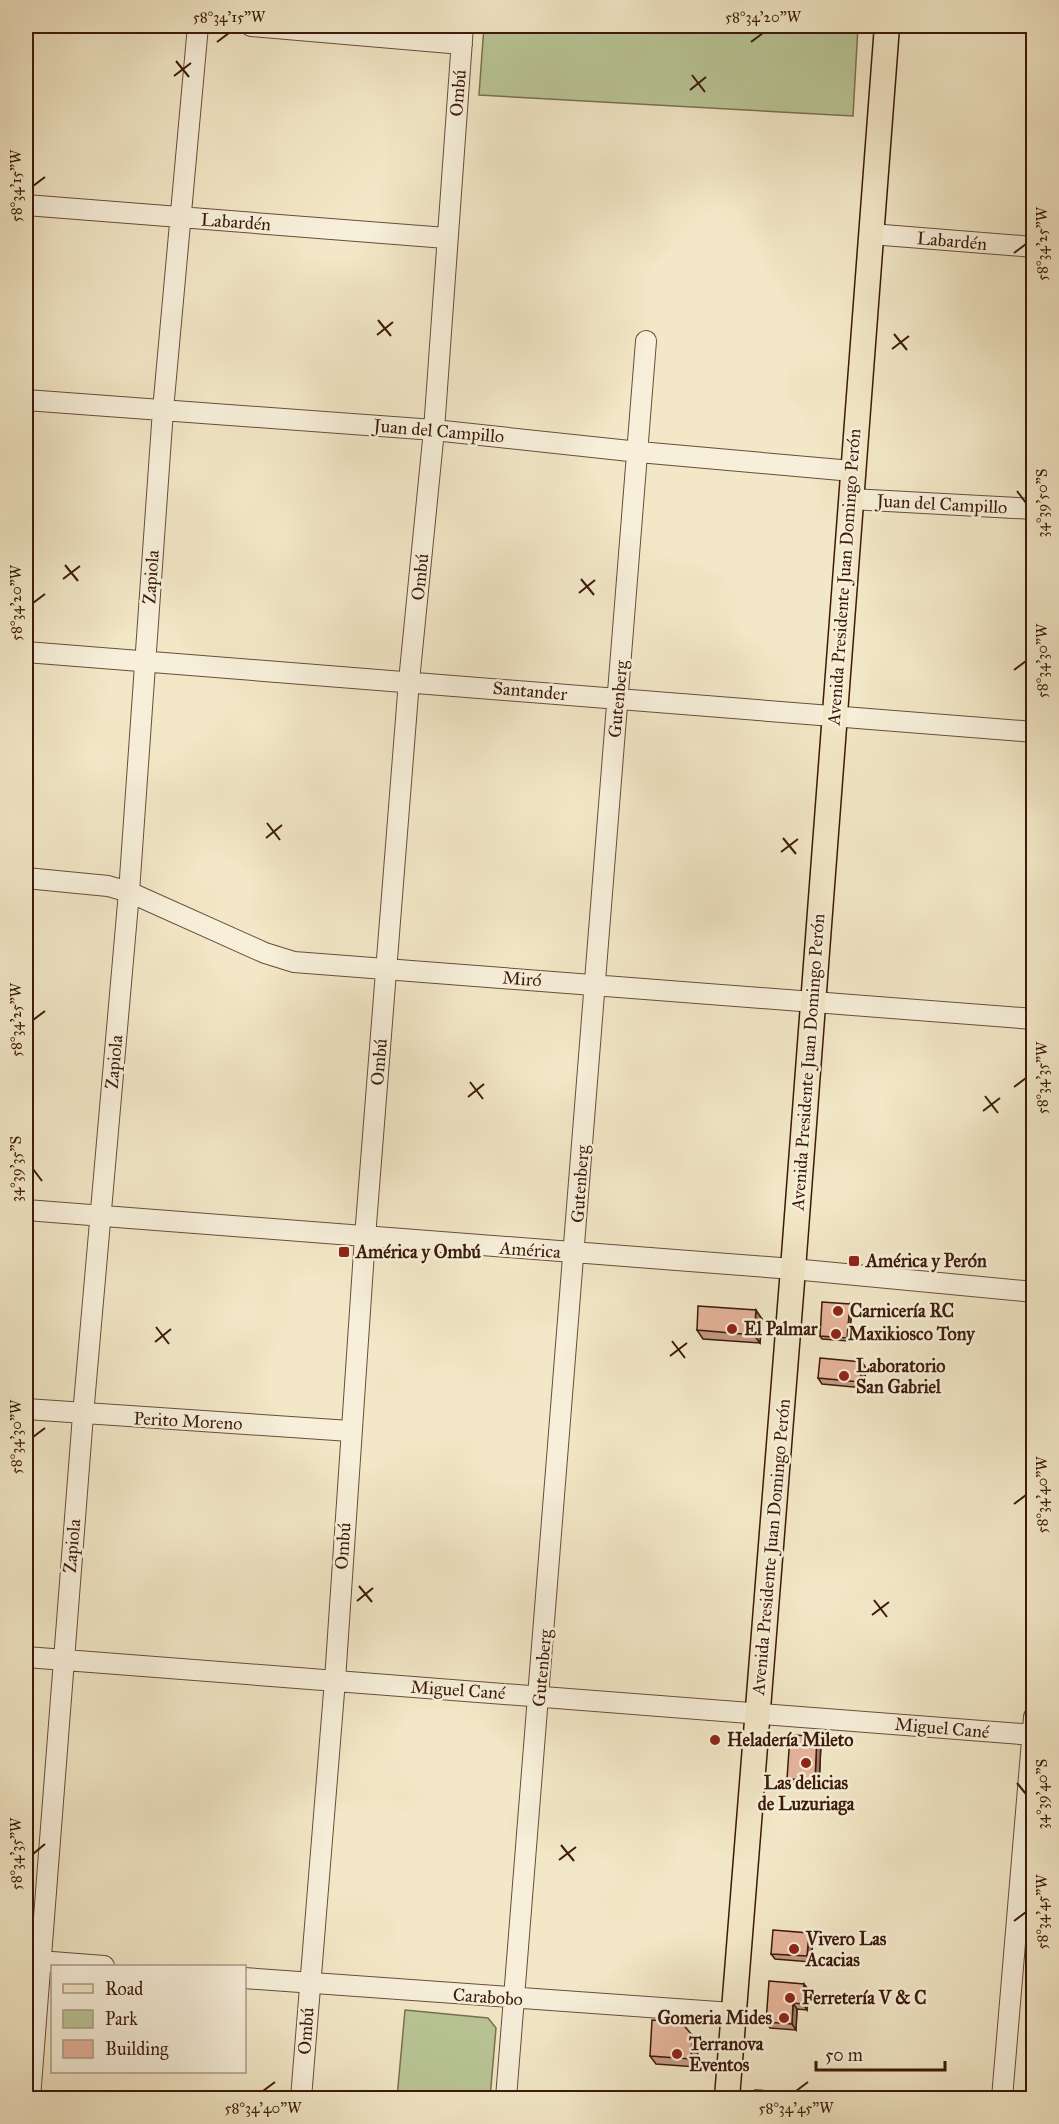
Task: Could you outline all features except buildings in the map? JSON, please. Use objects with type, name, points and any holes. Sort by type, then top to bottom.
[{"type":"main road","name":"Avenida Presidente Juan Domingo Perón","points":[[727,2098],[732,2013],[794,1269],[812,1002],[887,26]]},
{"type":"street","name":"Zapiola","points":[[30,2098],[33,1960],[63,1660],[129,892],[163,410],[198,26]]},
{"type":"street","points":[[251,26],[462,35]]},
{"type":"street","name":"Ombú","points":[[302,2098],[335,1680],[350,1431],[365,1237],[409,681],[434,430],[462,35]]},
{"type":"street","name":"Labardén","points":[[26,205],[446,238]]},
{"type":"street","name":"Labardén","points":[[871,234],[1034,247]]},
{"type":"street","name":"Gutenberg","points":[[506,2098],[540,1696],[646,341]]},
{"type":"street","name":"Juan del Campillo","points":[[26,400],[434,430],[639,452],[852,471]]},
{"type":"street","name":"Juan del Campillo","points":[[851,499],[1034,509]]},
{"type":"street","name":"Santander","points":[[26,652],[1034,732]]},
{"type":"street","name":"Miró","points":[[26,878],[108,886],[129,892],[294,962],[1034,1019]]},
{"type":"street","name":"América","points":[[26,1210],[574,1254],[794,1269],[1034,1292]]},
{"type":"street","name":"Perito Moreno","points":[[26,1409],[83,1415],[350,1431]]},
{"type":"street","name":"Miguel Cané","points":[[26,1657],[757,1713],[1033,1729]]},
{"type":"street","points":[[1002,2098],[1033,1729]]},
{"type":"street","points":[[33,1960],[92,1965]]},
{"type":"street","name":"Carabobo","points":[[246,1978],[732,2013]]},
{"type":"green space","points":[[484,26],[858,26],[853,116],[479,95]]},
{"type":"green space","points":[[405,2010],[488,2018],[496,2028],[490,2098],[397,2098]]},
{"type":"place","name":"América y Ombú","points":[[344,1252]]},
{"type":"place","name":"América y Perón","points":[[854,1261]]},
{"type":"place","name":"Carnicería RC","points":[[838,1311]]},
{"type":"place","name":"El Palmar","points":[[732,1329]]},
{"type":"place","name":"Maxikiosco Tony","points":[[836,1334]]},
{"type":"place","name":"Laboratorio San Gabriel","points":[[844,1376]]},
{"type":"place","name":"Heladería Mileto","points":[[715,1740]]},
{"type":"place","name":"Las delicias de Luzuriaga","points":[[806,1763]]},
{"type":"place","name":"Vivero Las Acacias","points":[[794,1949]]},
{"type":"place","name":"Ferretería V & C","points":[[790,1998]]},
{"type":"place","name":"Gomeria Mides","points":[[784,2018]]},
{"type":"place","name":"Terranova Eventos","points":[[677,2054]]}]
